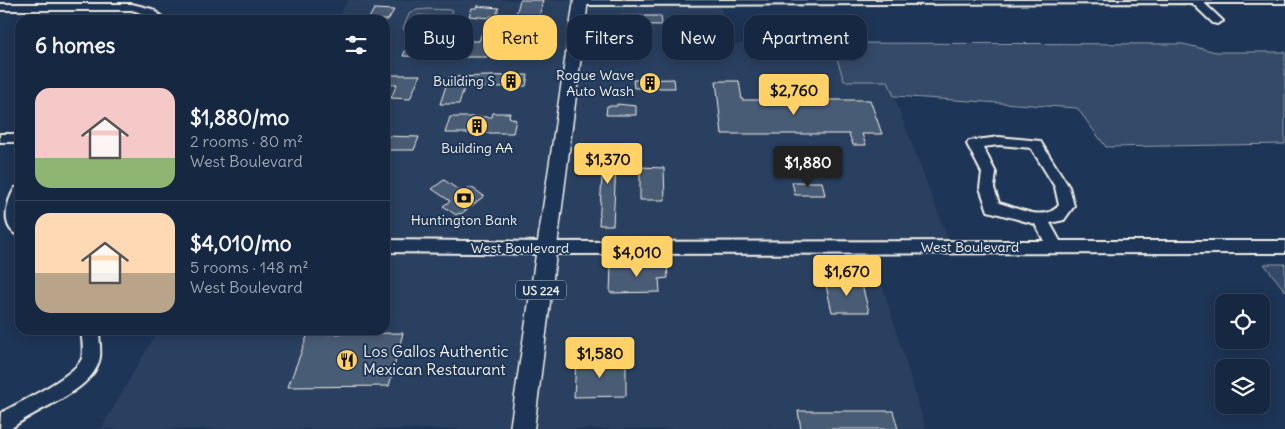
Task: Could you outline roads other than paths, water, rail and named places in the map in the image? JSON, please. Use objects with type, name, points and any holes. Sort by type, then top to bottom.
[{"type":"main road","name":"US 224","points":[[522,429],[581,1]]},
{"type":"street","points":[[1194,0],[1217,22]]},
{"type":"street","points":[[581,1],[1285,0]]},
{"type":"street","points":[[0,7],[110,3],[141,8],[156,15]]},
{"type":"street","points":[[0,138],[15,138]]},
{"type":"street","points":[[1041,220],[1059,216],[1067,206],[1062,187],[1036,144],[999,141],[974,144],[989,173],[987,188],[993,207],[1041,220],[1055,247]]},
{"type":"street","points":[[15,203],[12,209],[12,219],[15,223]]},
{"type":"street","name":"West Boulevard","points":[[390,246],[547,248],[1285,246]]},
{"type":"street","points":[[0,426],[8,419],[74,380],[91,360],[90,335]]},
{"type":"place","name":"Building S","points":[[511,81]]},
{"type":"place","name":"Rogue Wave Auto Wash","points":[[650,83]]},
{"type":"place","name":"Building AA","points":[[477,126]]},
{"type":"place","name":"Huntington Bank","points":[[464,198]]},
{"type":"place","name":"Los Gallos Authentic Mexican Restaurant","points":[[347,360]]}]
